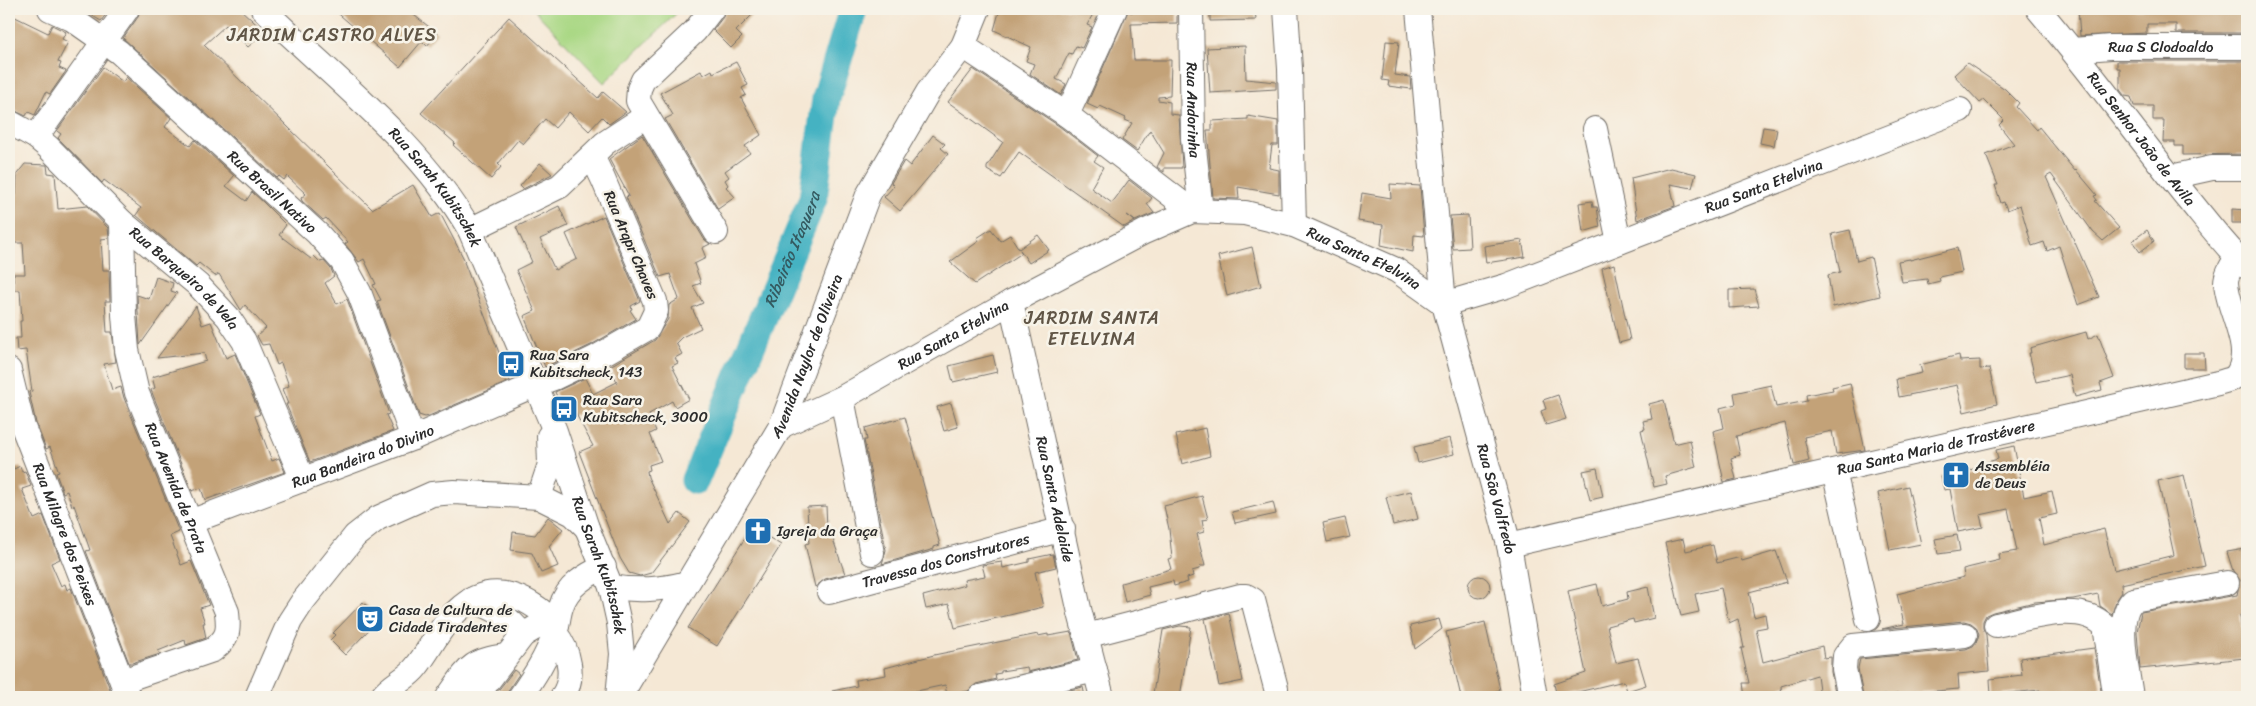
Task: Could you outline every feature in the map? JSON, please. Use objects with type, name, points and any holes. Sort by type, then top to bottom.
[{"type":"street","name":"Rua Brasil Nativo","points":[[50,9],[72,19],[119,52],[318,234],[342,261],[359,292],[413,438]]},
{"type":"street","points":[[36,136],[127,9]]},
{"type":"street","points":[[712,9],[694,31],[643,80],[639,89],[638,101],[716,232]]},
{"type":"street","name":"Avenida Naylor de Oliveira","points":[[619,697],[780,426],[868,195],[928,92],[963,46],[978,9]]},
{"type":"street","points":[[1067,115],[1115,9]]},
{"type":"street","name":"Rua Andorinha","points":[[1191,9],[1197,211]]},
{"type":"street","points":[[1286,9],[1290,69],[1294,225]]},
{"type":"street","name":"Rua São Valfredo","points":[[1418,9],[1444,304],[1509,545],[1535,697]]},
{"type":"street","name":"Rua Senhor João de Avila","points":[[2038,9],[2073,50],[2171,177],[2242,262]]},
{"type":"street","name":"Rua Sarah Kubitschek","points":[[274,13],[414,152],[455,205],[470,230],[555,431],[587,528],[608,577],[619,623],[622,654],[619,697]]},
{"type":"street","points":[[963,46],[1067,115],[1197,211]]},
{"type":"street","name":"Rua S Clodoaldo","points":[[2073,50],[2111,47],[2247,47]]},
{"type":"street","name":"Rua Santa Etelvina","points":[[780,426],[842,398],[1011,302],[1144,232],[1197,211],[1245,213],[1294,225],[1396,270],[1444,304],[1506,286],[1960,110]]},
{"type":"street","points":[[470,230],[560,186],[576,173],[605,143],[646,116]]},
{"type":"street","name":"Rua Barqueiro de Vela","points":[[9,122],[36,136],[122,222],[198,285],[228,317],[244,342],[303,480]]},
{"type":"street","points":[[1595,129],[1619,242]]},
{"type":"street","name":"Rua Arqpr Chaves","points":[[534,385],[554,378],[597,357],[648,328],[656,311],[656,301],[592,156]]},
{"type":"street","points":[[2171,177],[2212,168],[2247,168]]},
{"type":"street","name":"Rua Avenida de Prata","points":[[122,222],[124,315],[127,350],[137,393],[226,612],[229,628],[224,641],[213,650],[125,689]]},
{"type":"street","name":"Rua Santa Maria de Trastévere","points":[[1509,545],[2209,386],[2236,377],[2243,367],[2247,353],[2246,338],[2227,289],[2226,280],[2242,262]]},
{"type":"street","name":"Rua Santa Adelaide","points":[[1011,302],[1086,636],[1102,697]]},
{"type":"street","name":"Rua Milagre dos Peixes","points":[[9,370],[23,427],[125,689]]},
{"type":"street","name":"Rua Bandeira do Divino","points":[[190,522],[413,438],[534,385]]},
{"type":"street","points":[[842,398],[872,553]]},
{"type":"street","name":"Rua Sarah Kubitschek","points":[[539,497],[550,464],[550,444],[545,410]]},
{"type":"street","points":[[1834,471],[1868,619]]},
{"type":"street","points":[[257,697],[290,622],[303,601],[355,536],[378,518],[432,494],[446,492],[539,497],[573,514],[587,528]]},
{"type":"street","name":"Travessa dos Construtores","points":[[829,592],[1063,528]]},
{"type":"street","points":[[520,697],[535,676],[556,629],[561,605],[571,588],[588,574],[608,577],[633,590],[663,589],[687,583]]},
{"type":"street","points":[[2131,697],[2123,624],[2128,606],[2133,600],[2227,583]]},
{"type":"street","points":[[380,696],[415,669],[456,611],[471,600],[486,593],[509,594],[539,607],[556,629],[567,655],[570,669],[566,692],[562,697]]},
{"type":"street","points":[[1086,636],[1246,596],[1253,600],[1276,688]]},
{"type":"street","points":[[471,600],[499,611],[513,622],[523,635]]},
{"type":"street","points":[[1996,625],[2070,612],[2092,616],[2104,626],[2116,697]]},
{"type":"street","points":[[476,697],[523,635],[540,625],[556,629]]},
{"type":"street","points":[[1850,697],[1844,669],[1845,656],[1853,646],[1965,635]]},
{"type":"street","points":[[448,697],[469,667],[484,659],[506,656]]},
{"type":"street","points":[[980,697],[1095,670]]},
{"type":"green space","points":[[533,9],[681,9],[604,83]]},
{"type":"building","points":[[81,9],[110,9],[101,21]]},
{"type":"building","points":[[140,9],[240,9],[265,32],[248,47],[226,25],[204,45],[372,209],[413,185],[432,217],[440,213],[465,261],[510,381],[429,416],[419,415],[377,301],[381,300],[373,285],[376,284],[364,259],[359,262],[345,244],[348,242],[326,218],[323,220],[302,201],[301,198],[306,194],[287,176],[284,180],[279,176],[277,178],[123,38],[138,17]]},
{"type":"building","points":[[333,9],[406,9],[437,33],[427,46],[422,41],[400,67]]},
{"type":"building","points":[[726,9],[758,9],[736,31],[742,37],[731,48],[713,30],[723,17]]},
{"type":"building","points":[[1000,9],[1082,9],[1093,14],[1087,25],[1092,27],[1082,48],[1076,46],[1072,54],[1069,53],[1056,79],[1066,84],[1061,95],[1030,74],[1034,64],[1026,61],[1031,47],[994,30]]},
{"type":"building","points":[[1129,9],[1130,12],[1149,12],[1149,9],[1177,9],[1177,23],[1131,24],[1134,60],[1171,60],[1170,96],[1158,97],[1158,100],[1170,102],[1170,114],[1179,115],[1182,168],[1164,168],[1164,172],[1157,167],[1164,153],[1150,130],[1137,151],[1122,140],[1132,123],[1125,120],[1126,118],[1100,106],[1098,109],[1087,104]]},
{"type":"building","points":[[1210,9],[1255,9],[1256,20],[1210,21]]},
{"type":"building","points":[[2078,9],[2247,9],[2247,33],[2176,33],[2176,24],[2147,24],[2147,33],[2080,36]]},
{"type":"building","points":[[9,14],[48,33],[52,25],[66,32],[62,39],[68,42],[58,62],[61,63],[59,68],[66,71],[50,94],[46,92],[35,115],[28,112],[26,116],[9,108]]},
{"type":"building","points":[[509,17],[598,98],[603,92],[626,112],[609,124],[602,117],[589,131],[569,112],[555,128],[545,119],[523,144],[518,140],[498,164],[501,167],[491,179],[421,113]]},
{"type":"building","points":[[1386,41],[1399,42],[1395,75],[1410,77],[1411,89],[1388,86],[1389,81],[1382,80]]},
{"type":"building","points":[[1245,46],[1246,79],[1276,82],[1276,89],[1210,93],[1207,48]]},
{"type":"building","points":[[2117,61],[2247,61],[2247,154],[2183,155],[2183,146],[2175,146],[2175,142],[2163,142],[2164,120],[2153,120],[2153,106],[2134,106],[2131,97],[2125,96],[2120,90],[2120,68],[2117,68]]},
{"type":"building","points":[[736,62],[748,85],[742,88],[746,95],[741,98],[761,135],[745,146],[750,153],[725,171],[729,177],[725,180],[728,185],[726,187],[735,197],[718,209],[665,119],[673,115],[660,93],[701,71],[703,75],[712,70],[713,73]]},
{"type":"building","points":[[1967,63],[2005,89],[2019,103],[2016,107],[2037,130],[2039,127],[2076,170],[2097,195],[2094,196],[2097,200],[2095,201],[2119,228],[2103,241],[2093,232],[2051,174],[2046,177],[2099,297],[2078,305],[2059,246],[2047,251],[2044,242],[2032,246],[2020,205],[2007,210],[2004,202],[2001,203],[1995,185],[1998,185],[1986,155],[2014,144],[1999,125],[2004,120],[1984,100],[1980,103],[1954,75]]},
{"type":"building","points":[[103,67],[123,82],[126,77],[171,118],[165,127],[190,146],[195,140],[234,176],[226,186],[246,201],[252,192],[263,202],[286,225],[279,235],[311,259],[314,256],[320,262],[324,261],[331,269],[334,276],[325,283],[337,304],[347,299],[389,414],[386,415],[393,431],[310,462],[286,404],[288,404],[282,389],[289,386],[281,363],[277,365],[269,344],[262,345],[257,336],[266,328],[245,305],[241,310],[219,274],[215,276],[199,263],[196,266],[136,215],[141,208],[104,180],[102,183],[58,138],[61,134],[57,131]]},
{"type":"building","points":[[973,69],[1059,126],[1098,156],[1094,161],[1103,167],[1091,188],[1112,203],[1129,180],[1152,198],[1147,204],[1154,213],[1124,227],[1019,152],[1001,178],[987,170],[1003,142],[948,102]]},
{"type":"building","points":[[1248,116],[1278,121],[1278,145],[1272,145],[1269,168],[1279,170],[1279,194],[1238,187],[1239,199],[1213,198],[1207,130],[1212,130],[1212,121],[1248,119]]},
{"type":"building","points":[[1763,127],[1777,129],[1774,146],[1760,143]]},
{"type":"building","points":[[642,135],[704,239],[710,244],[702,248],[706,258],[694,264],[701,283],[693,286],[703,303],[692,308],[701,328],[682,337],[676,343],[682,354],[675,358],[678,363],[672,366],[689,399],[675,407],[672,401],[649,414],[656,431],[650,434],[661,461],[649,465],[648,477],[670,524],[679,513],[690,522],[651,573],[640,576],[629,573],[620,558],[579,452],[593,446],[576,414],[566,418],[555,392],[585,378],[593,394],[617,382],[610,366],[655,340],[668,319],[669,305],[679,299],[670,274],[660,277],[626,197],[629,196],[609,159]]},
{"type":"building","points":[[933,135],[945,144],[941,148],[948,154],[900,211],[884,197],[894,186],[891,183],[904,161],[910,166]]},
{"type":"building","points":[[540,163],[552,174],[523,189],[520,186]]},
{"type":"building","points":[[25,164],[47,165],[48,173],[55,174],[58,209],[87,206],[108,228],[109,238],[101,239],[103,270],[109,270],[110,301],[105,301],[107,332],[112,332],[116,362],[104,364],[112,390],[121,387],[179,532],[170,536],[181,565],[191,561],[209,605],[200,608],[205,623],[203,623],[206,638],[186,645],[185,640],[158,651],[160,654],[132,663],[129,663],[86,551],[90,550],[74,505],[72,506],[67,491],[63,493],[56,473],[59,472],[50,447],[46,449],[36,423],[29,392],[32,391],[26,350],[17,351],[16,338],[21,338],[20,321],[22,321],[20,290],[14,290],[13,274],[25,274],[23,243],[11,243],[9,195],[16,195],[17,174]]},
{"type":"building","points":[[1671,168],[1696,174],[1692,188],[1670,184],[1675,206],[1637,220],[1631,178]]},
{"type":"building","points":[[1390,184],[1420,186],[1424,236],[1414,235],[1413,252],[1381,245],[1383,225],[1358,221],[1362,193],[1391,198]]},
{"type":"building","points":[[1592,201],[1593,207],[1597,207],[1600,227],[1583,232],[1579,203]]},
{"type":"building","points":[[559,206],[568,226],[540,239],[555,270],[577,259],[566,234],[604,216],[640,301],[631,306],[632,309],[630,310],[636,319],[591,345],[545,367],[524,316],[535,311],[516,270],[532,262],[516,227]]},
{"type":"building","points":[[2232,209],[2247,210],[2246,223],[2232,223]]},
{"type":"building","points":[[1468,215],[1470,248],[1453,249],[1450,216]]},
{"type":"building","points":[[991,229],[1000,241],[1010,235],[1019,249],[1038,235],[1049,250],[1029,263],[1020,250],[1022,253],[975,284],[950,262],[979,241],[977,238]]},
{"type":"building","points":[[1850,230],[1857,261],[1871,257],[1880,296],[1833,307],[1828,275],[1840,272],[1832,234]]},
{"type":"building","points":[[2147,230],[2154,241],[2140,252],[2132,241]]},
{"type":"building","points":[[1522,240],[1525,257],[1486,263],[1484,246]]},
{"type":"building","points":[[1252,247],[1261,286],[1227,296],[1218,256]]},
{"type":"building","points":[[1957,248],[1962,272],[1939,277],[1940,281],[1928,284],[1927,279],[1902,282],[1898,261],[1910,260]]},
{"type":"building","points":[[1614,264],[1630,340],[1619,343],[1602,268]]},
{"type":"building","points":[[156,277],[173,283],[171,291],[177,293],[140,345],[137,295],[149,299]]},
{"type":"building","points":[[1754,289],[1759,306],[1729,308],[1729,290]]},
{"type":"building","points":[[196,306],[202,325],[211,322],[226,358],[235,354],[260,414],[255,416],[272,461],[279,458],[285,472],[205,500],[201,488],[192,491],[151,390],[155,388],[152,377],[206,361],[204,353],[157,358]]},
{"type":"building","points":[[2086,332],[2088,339],[2098,334],[2114,378],[2100,383],[2102,390],[2075,397],[2070,375],[2036,382],[2029,353],[2031,353],[2030,348]]},
{"type":"building","points":[[2184,353],[2204,353],[2205,368],[2184,368]]},
{"type":"building","points":[[993,355],[997,372],[953,382],[949,366]]},
{"type":"building","points":[[1959,355],[1960,361],[1980,360],[1980,369],[1989,368],[1997,404],[1964,412],[1957,385],[1899,397],[1896,379],[1922,373],[1920,365]]},
{"type":"building","points":[[1850,383],[1865,450],[1836,454],[1832,431],[1804,437],[1809,461],[1794,465],[1785,423],[1736,436],[1740,455],[1731,458],[1736,479],[1724,482],[1713,431],[1724,428],[1720,408],[1736,404],[1734,393],[1771,385],[1776,407],[1807,401],[1806,395],[1833,390],[1832,387]]},
{"type":"building","points":[[1558,395],[1566,419],[1546,425],[1541,411],[1546,409],[1543,400]]},
{"type":"building","points":[[1664,400],[1674,444],[1690,440],[1696,467],[1665,476],[1667,484],[1654,487],[1641,430],[1645,429],[1643,421],[1652,419],[1649,404]]},
{"type":"building","points":[[951,403],[958,427],[944,431],[937,407]]},
{"type":"building","points":[[905,417],[940,545],[934,547],[934,549],[882,564],[886,550],[864,440],[867,440],[865,428]]},
{"type":"building","points":[[1205,428],[1210,456],[1182,464],[1176,435]]},
{"type":"building","points":[[1450,438],[1454,454],[1418,463],[1414,447]]},
{"type":"building","points":[[2014,446],[2024,497],[2052,491],[2057,514],[2039,518],[2044,545],[2104,529],[2114,570],[2174,555],[2158,481],[2184,475],[2205,566],[2121,584],[2122,592],[2116,601],[2112,614],[2100,606],[2098,594],[2073,599],[2035,602],[1993,612],[1986,615],[1983,621],[1989,671],[1958,674],[1959,689],[1863,697],[1858,668],[1860,659],[1966,649],[1973,646],[1977,641],[1979,634],[1976,627],[1964,621],[1882,629],[1904,624],[1897,594],[1964,577],[1963,569],[2000,560],[1999,554],[2017,551],[2008,509],[1980,515],[1983,527],[1958,532],[1950,489],[1944,490],[1941,476],[1988,466],[1987,462],[1998,459],[1996,450]]},
{"type":"building","points":[[9,456],[14,469],[20,466],[22,472],[25,471],[31,486],[22,489],[34,519],[43,515],[60,559],[51,563],[61,586],[65,584],[67,590],[71,588],[113,697],[11,697],[9,691]]},
{"type":"building","points":[[1597,468],[1603,497],[1590,500],[1583,471]]},
{"type":"building","points":[[1908,486],[1921,544],[1890,550],[1878,493]]},
{"type":"building","points":[[1411,491],[1418,519],[1393,525],[1386,497]]},
{"type":"building","points":[[1202,496],[1208,519],[1202,520],[1204,532],[1197,534],[1205,566],[1200,566],[1199,569],[1192,571],[1193,576],[1187,578],[1188,582],[1174,586],[1173,581],[1148,587],[1150,595],[1125,602],[1121,583],[1171,569],[1168,559],[1172,558],[1169,529],[1164,506]]},
{"type":"building","points":[[1273,502],[1276,514],[1235,523],[1232,512]]},
{"type":"building","points":[[826,506],[827,528],[829,528],[845,574],[825,579],[815,587],[805,544],[809,543],[807,507]]},
{"type":"building","points":[[548,517],[563,529],[549,546],[558,566],[541,573],[532,553],[511,550],[513,532],[535,535]]},
{"type":"building","points":[[1345,518],[1350,537],[1327,542],[1323,523]]},
{"type":"building","points":[[752,527],[781,545],[717,646],[688,628]]},
{"type":"building","points":[[1957,535],[1960,551],[1938,554],[1935,539]]},
{"type":"building","points":[[1683,539],[1686,551],[1713,545],[1717,563],[1741,557],[1742,561],[1776,551],[1787,582],[1749,592],[1754,617],[1765,614],[1767,627],[1756,629],[1763,662],[1822,646],[1824,658],[1831,657],[1831,672],[1836,697],[1820,697],[1817,675],[1781,686],[1782,697],[1745,697],[1743,683],[1749,683],[1741,648],[1744,648],[1738,619],[1729,623],[1721,588],[1695,594],[1699,612],[1681,616],[1665,543]]},
{"type":"building","points":[[2247,550],[2247,615],[2240,615],[2245,658],[2140,669],[2137,632],[2141,612],[2237,595],[2240,580],[2233,571],[2227,552]]},
{"type":"building","points":[[1053,554],[1056,567],[1035,572],[1043,607],[955,628],[949,604],[926,609],[923,596],[965,585],[964,580],[985,576],[982,565],[1002,562],[1003,568],[1029,562],[1029,559]]},
{"type":"building","points":[[1479,576],[1487,579],[1490,587],[1487,595],[1479,598],[1471,595],[1468,587],[1471,579]]},
{"type":"building","points":[[1597,584],[1602,606],[1628,599],[1627,592],[1648,587],[1654,618],[1634,623],[1633,619],[1607,626],[1616,663],[1638,658],[1646,685],[1627,691],[1624,681],[1557,697],[1554,684],[1586,673],[1568,591]]},
{"type":"building","points":[[363,602],[380,618],[345,655],[330,640],[335,635],[333,633]]},
{"type":"building","points":[[1229,613],[1243,681],[1219,686],[1205,619]]},
{"type":"building","points":[[1439,619],[1442,629],[1415,649],[1410,626]]},
{"type":"building","points":[[1485,622],[1500,690],[1496,691],[1498,697],[1461,697],[1446,632]]},
{"type":"building","points":[[1180,626],[1191,627],[1180,697],[1153,694],[1163,630]]},
{"type":"building","points":[[1071,632],[1078,660],[1028,672],[1027,667],[1001,671],[1001,673],[995,674],[996,679],[976,684],[968,691],[947,695],[945,685],[912,692],[913,697],[833,697],[832,691],[857,686],[856,680],[886,675],[885,668],[934,655],[1038,634],[1038,636],[1048,634],[1048,636]]},
{"type":"building","points":[[2094,648],[2102,697],[2041,697],[2040,690],[1991,695],[1990,679],[2022,675],[2020,658]]},
{"type":"building","points":[[514,670],[519,674],[506,697],[493,697]]},
{"type":"building","points":[[1083,687],[1085,697],[1039,697]]},
{"type":"waterway","name":"Ribeirão Itaquera","points":[[695,480],[813,199],[826,99],[853,9]]},
{"type":"place","name":"Rua Sara Kubitscheck, 143","points":[[511,364]]},
{"type":"place","name":"Rua Sara Kubitscheck, 3000","points":[[564,409]]},
{"type":"place","name":"Assembléia de Deus","points":[[1956,475]]},
{"type":"place","name":"Igreja da Graça","points":[[758,531]]},
{"type":"place","name":"Casa de Cultura de Cidade Tiradentes","points":[[370,619]]},
{"type":"district","name":"JARDIM CASTRO ALVES","points":[[332,35]]},
{"type":"district","name":"JARDIM SANTA ETELVINA","points":[[1092,328]]}]
